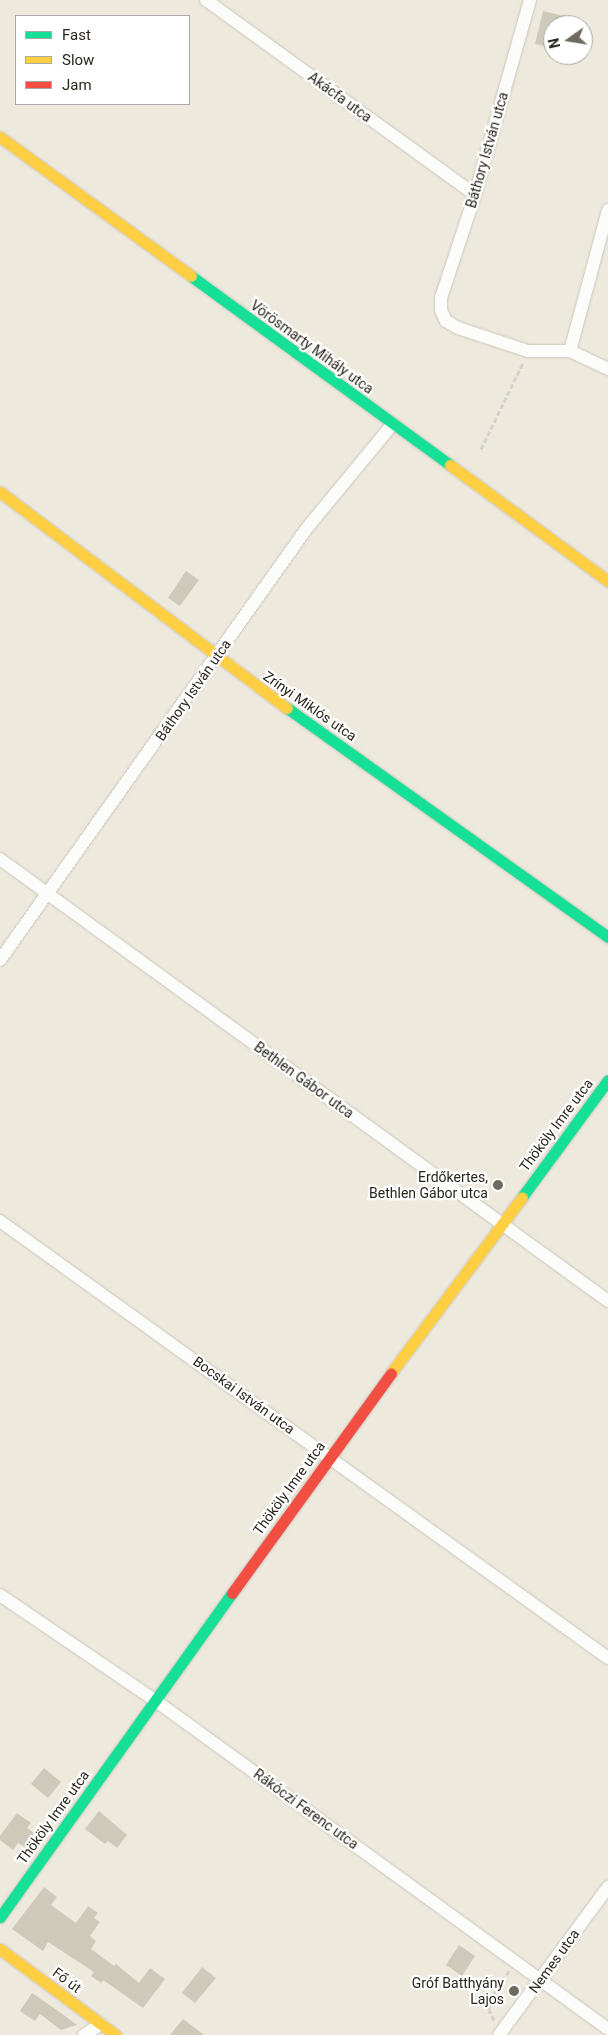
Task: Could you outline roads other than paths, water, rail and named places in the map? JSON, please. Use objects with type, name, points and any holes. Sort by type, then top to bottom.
[{"type":"street","name":"Akácfa utca","points":[[206,0],[474,194]]},
{"type":"street","name":"Báthory István utca","points":[[530,0],[474,194],[441,298],[441,310],[446,321],[458,328],[528,351],[570,351]]},
{"type":"street","name":"Vörösmarty Mihály utca","points":[[0,137],[392,425],[608,580]]},
{"type":"street","points":[[608,210],[570,351],[608,369]]},
{"type":"street","name":"Báthory István utca","points":[[0,960],[307,528],[392,425]]},
{"type":"street","name":"Zrínyi Miklós utca","points":[[0,492],[216,657],[608,937]]},
{"type":"street","name":"Bethlen Gábor utca","points":[[0,860],[608,1302]]},
{"type":"street","name":"Thököly Imre utca","points":[[0,1917],[328,1458],[608,1080]]},
{"type":"street","name":"Bocskai István utca","points":[[0,1221],[608,1658]]},
{"type":"street","name":"Rákóczi Ferenc utca","points":[[0,1594],[156,1700],[608,2029]]},
{"type":"street","name":"Nemes utca","points":[[499,2035],[608,1887]]},
{"type":"street","name":"Fő út","points":[[0,1949],[116,2035]]},
{"type":"street","points":[[84,2035],[101,2024]]},
{"type":"place","name":"Erdőkertes, Bethlen Gábor utca","points":[[498,1185]]},
{"type":"place","name":"Gróf Batthyány Lajos","points":[[514,1991]]}]
